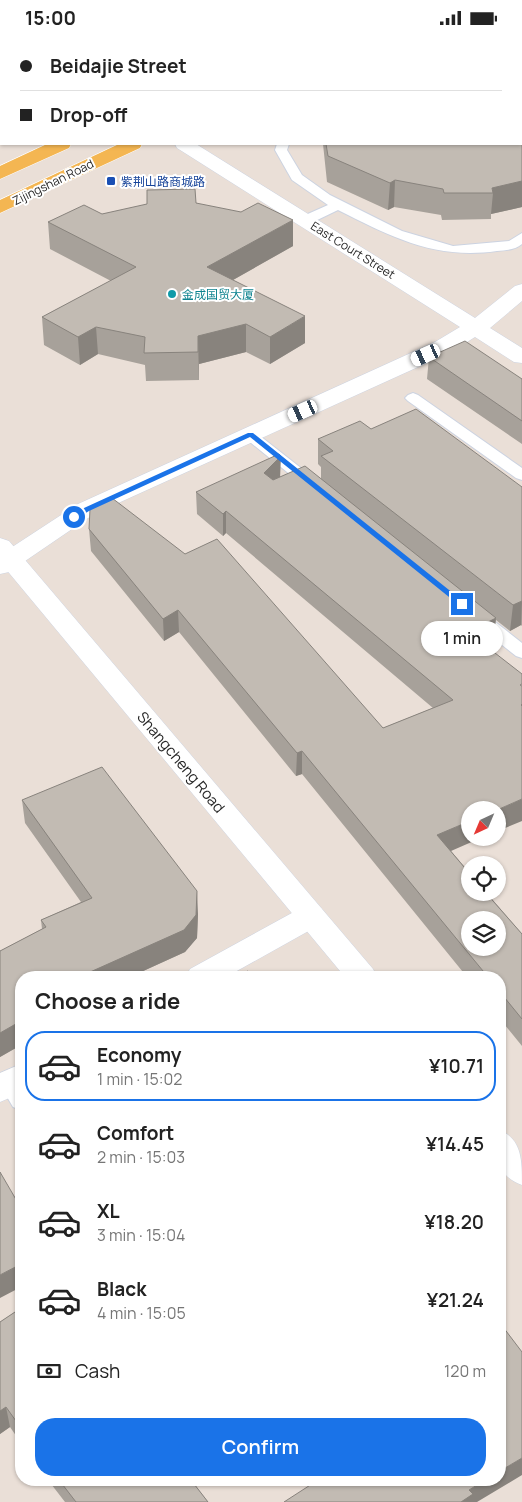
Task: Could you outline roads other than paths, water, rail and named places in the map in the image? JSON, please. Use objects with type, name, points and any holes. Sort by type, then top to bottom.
[{"type":"main road","points":[[0,173],[60,145]]},
{"type":"main road","name":"Zijingshan Road","points":[[0,207],[131,145]]},
{"type":"street","name":"East Court Street","points":[[186,145],[522,357]]},
{"type":"street","points":[[4,557],[86,509],[443,347],[489,319],[522,290]]},
{"type":"street","name":"Shangcheng Road","points":[[4,557],[357,971]]},
{"type":"street","points":[[212,971],[311,916]]},
{"type":"street","points":[[506,1151],[522,1171]]},
{"type":"lane","points":[[282,145],[281,150],[297,177],[338,205],[397,234],[421,243],[452,250],[484,249],[513,245],[522,237]]},
{"type":"lane","points":[[306,221],[338,205]]},
{"type":"lane","points":[[413,398],[522,475]]},
{"type":"lane","points":[[250,435],[328,497]]},
{"type":"lane","points":[[460,602],[522,652]]},
{"type":"place","name":"紫荆山路商城路","points":[[111,181]]},
{"type":"place","name":"金成国贸大厦","points":[[172,294]]}]
